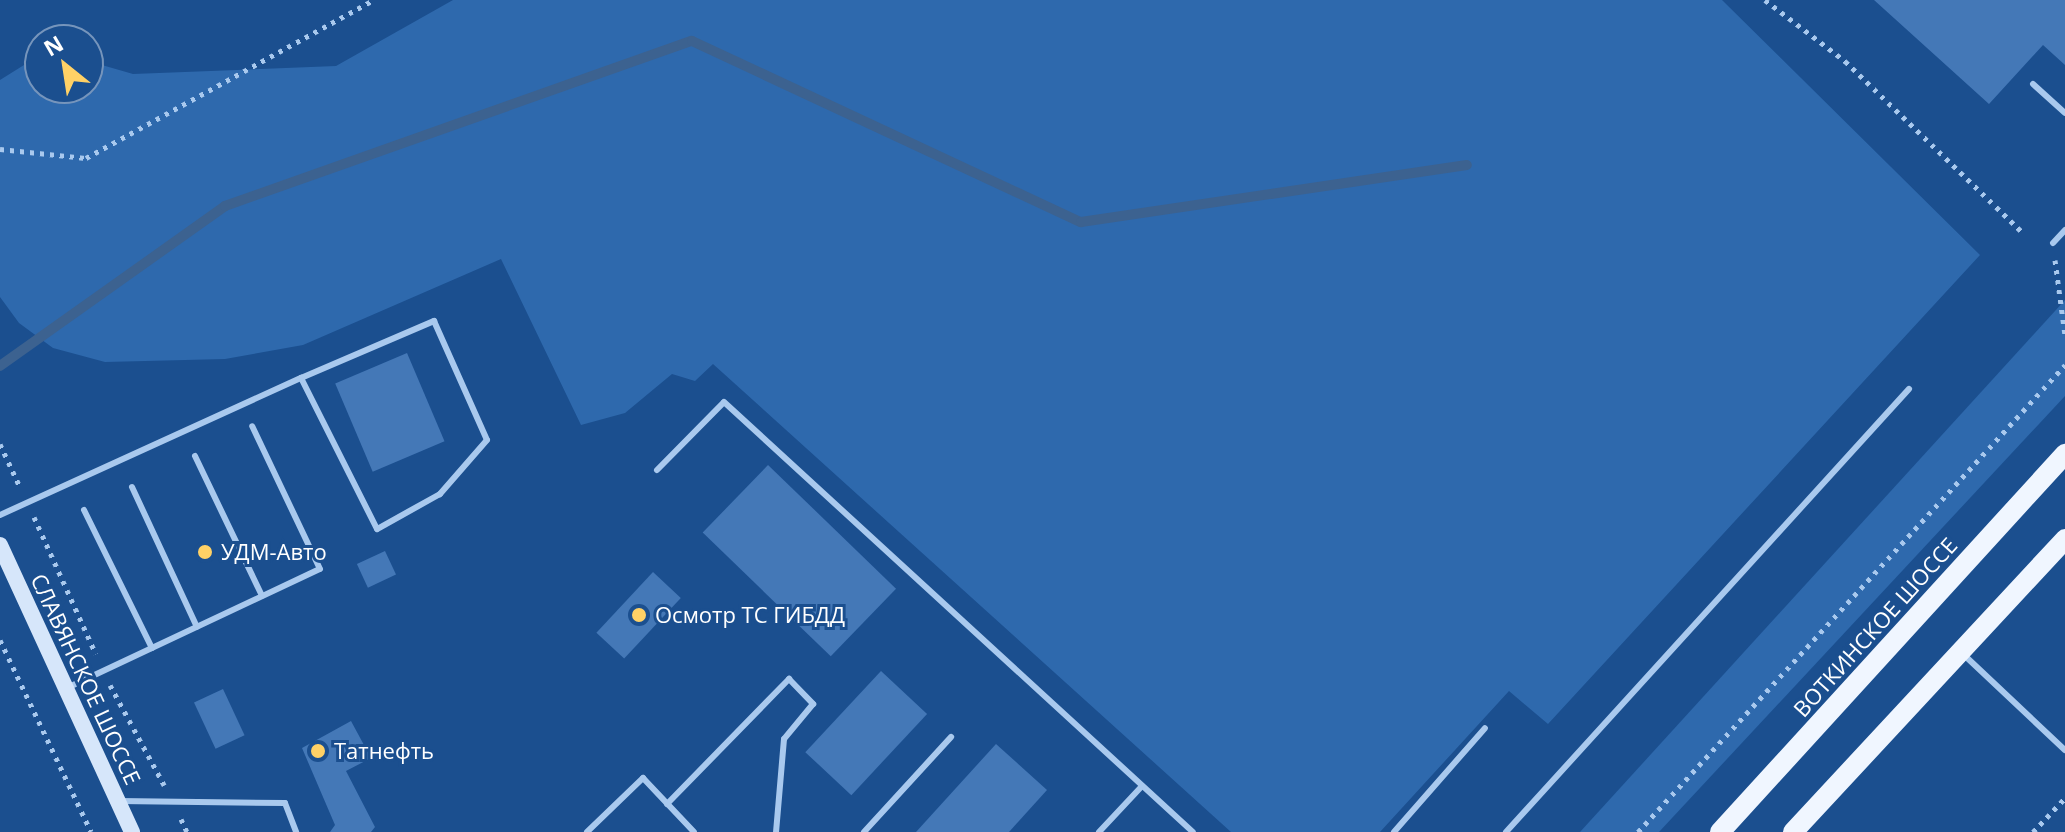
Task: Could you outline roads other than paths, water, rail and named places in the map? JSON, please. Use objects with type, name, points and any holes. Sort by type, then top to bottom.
[{"type":"main road","name":"ВОТКИНСКОЕ ШОССЕ","points":[[1720,832],[2065,454]]},
{"type":"main road","points":[[1793,832],[2065,539]]},
{"type":"main road","name":"СЛАВЯНСКОЕ ШОССЕ","points":[[0,545],[132,832]]},
{"type":"lane","points":[[2033,84],[2065,113]]},
{"type":"lane","points":[[2053,243],[2065,230]]},
{"type":"lane","points":[[0,515],[301,378],[434,321],[487,440],[440,494],[377,529],[301,378]]},
{"type":"lane","points":[[1506,832],[1909,389]]},
{"type":"lane","points":[[657,470],[724,402],[1193,832]]},
{"type":"lane","points":[[66,689],[320,569],[252,426]]},
{"type":"lane","points":[[195,456],[262,596]]},
{"type":"lane","points":[[132,487],[197,627]]},
{"type":"lane","points":[[84,510],[152,648]]},
{"type":"lane","points":[[1961,652],[2065,750]]},
{"type":"lane","points":[[667,804],[789,679],[813,704],[784,739],[776,832]]},
{"type":"lane","points":[[1394,832],[1485,728]]},
{"type":"lane","points":[[864,832],[951,737]]},
{"type":"lane","points":[[587,832],[643,778],[694,832]]},
{"type":"lane","points":[[1099,832],[1142,786]]},
{"type":"lane","points":[[117,801],[285,803],[296,832]]},
{"type":"waterway","points":[[0,366],[225,206],[692,41],[1081,222],[1467,165]]},
{"type":"place","name":"УДМ-Авто","points":[[205,552]]},
{"type":"place","name":"Осмотр ТС ГИБДД","points":[[639,615]]},
{"type":"place","name":"Татнефть","points":[[318,751]]}]
